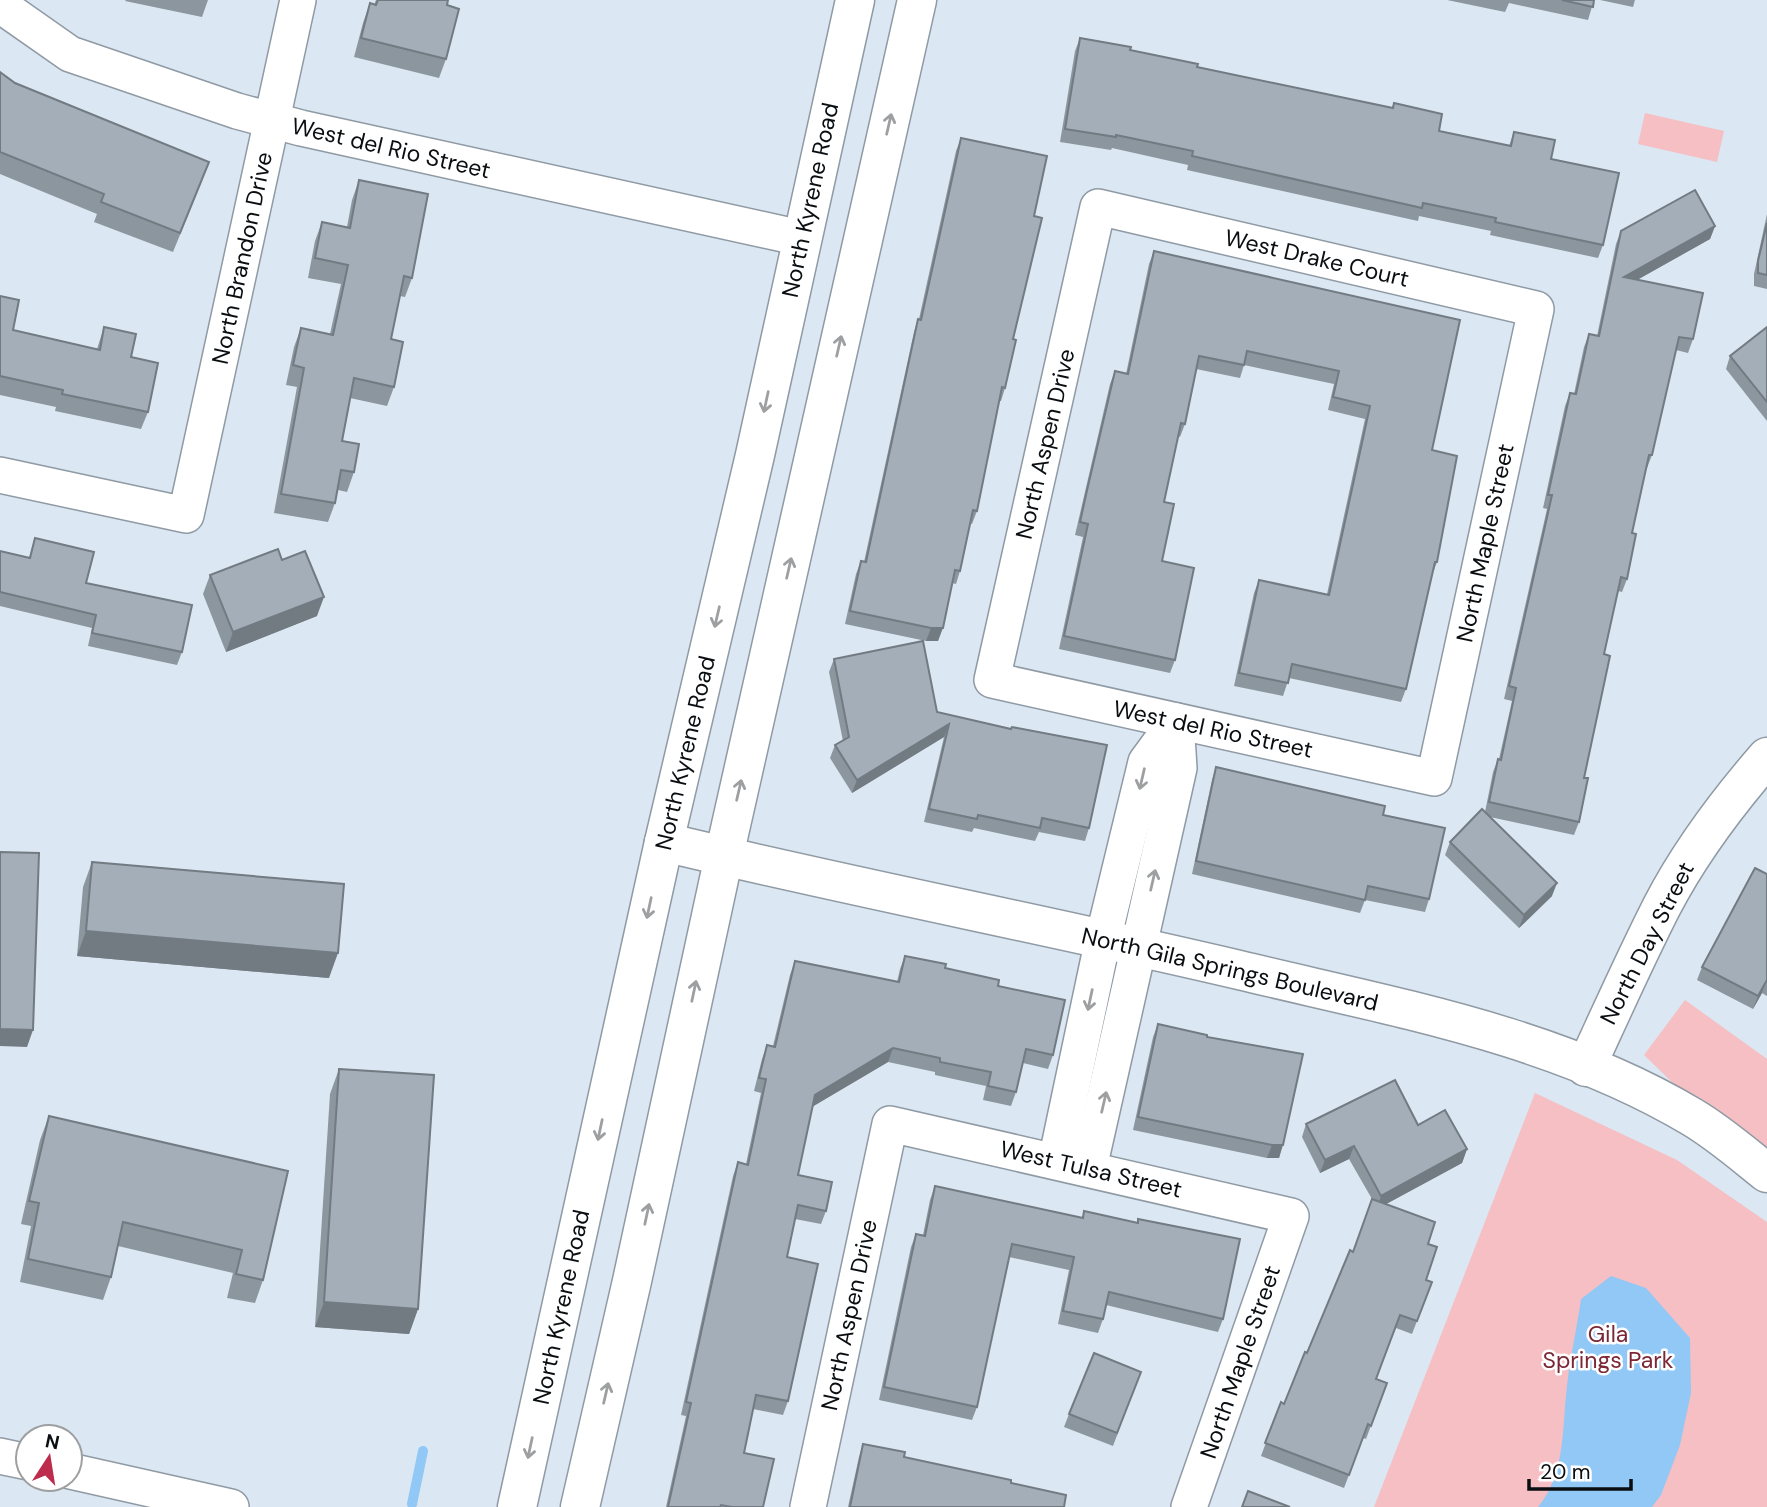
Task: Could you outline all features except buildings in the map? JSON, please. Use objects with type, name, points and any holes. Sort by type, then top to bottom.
[{"type":"main road","name":"North Kyrene Road","points":[[517,1507],[855,0]]},
{"type":"main road","points":[[580,1507],[917,0]]},
{"type":"main road","name":"North Day Street","points":[[1586,1067],[1662,905],[1732,797],[1767,757]]},
{"type":"main road","name":"North Gila Springs Boulevard","points":[[664,842],[1120,943],[1452,1021],[1536,1047],[1635,1086],[1694,1118],[1767,1173]]},
{"type":"street","name":"North Brandon Drive","points":[[0,475],[186,515],[298,0]]},
{"type":"street","name":"West del Rio Street","points":[[0,5],[70,54],[272,121],[802,238]]},
{"type":"street","name":"West Drake Court","points":[[1098,207],[1536,309]]},
{"type":"street","name":"North Aspen Drive","points":[[992,680],[1098,207]]},
{"type":"street","name":"North Maple Street","points":[[1434,778],[1536,309]]},
{"type":"street","name":"West del Rio Street","points":[[992,680],[1434,778]]},
{"type":"street","points":[[1056,1161],[1120,943],[1179,768],[1176,721]]},
{"type":"street","points":[[1089,1168],[1120,943]]},
{"type":"street","name":"North Aspen Drive","points":[[808,1507],[890,1124]]},
{"type":"street","name":"West Tulsa Street","points":[[890,1124],[1291,1216]]},
{"type":"street","name":"North Maple Street","points":[[1189,1507],[1291,1216]]},
{"type":"street","points":[[84,1474],[231,1507]]},
{"type":"green space","points":[[1645,113],[1724,131],[1717,162],[1638,144]]},
{"type":"green space","points":[[1685,1000],[1767,1059],[1767,1174],[1644,1055]]},
{"type":"green space","name":"Gila Springs Park","points":[[1535,1093],[1677,1160],[1767,1222],[1767,1507],[1374,1507]]},
{"type":"water","points":[[1611,1276],[1646,1288],[1690,1338],[1691,1393],[1680,1445],[1661,1495],[1652,1507],[1538,1507],[1554,1480],[1558,1465],[1568,1375],[1581,1299]]},
{"type":"waterway","points":[[412,1504],[423,1451]]}]
